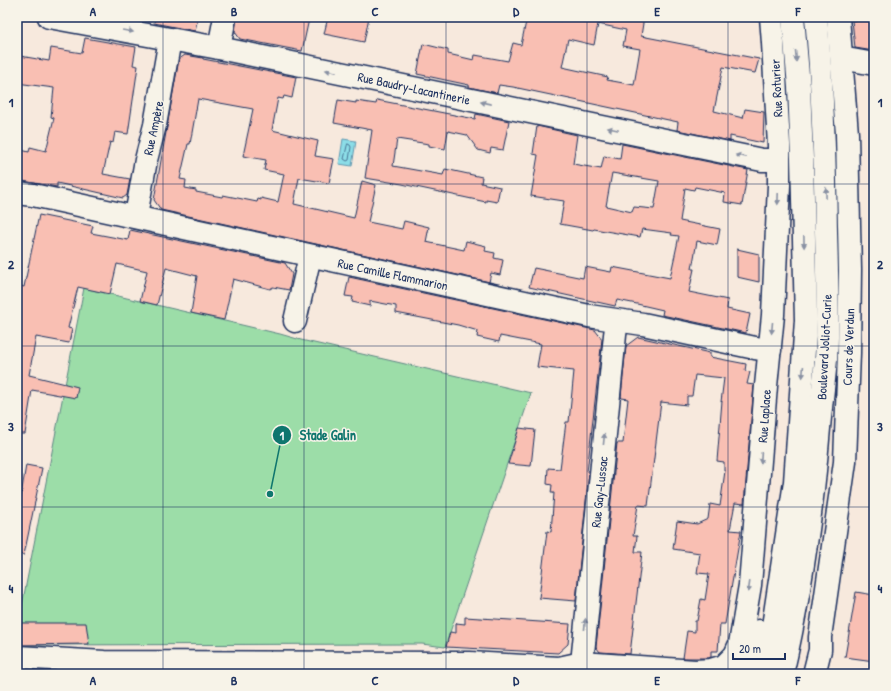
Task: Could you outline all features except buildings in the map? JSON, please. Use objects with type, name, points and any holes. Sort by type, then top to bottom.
[{"type":"street","name":"Rue Baudry-Lacantinerie","points":[[49,17],[219,48],[762,160],[779,160]]},
{"type":"street","points":[[219,48],[225,17]]},
{"type":"street","name":"Rue Roturier","points":[[771,17],[779,160]]},
{"type":"street","name":"Boulevard Joliot-Curie","points":[[763,674],[772,633],[795,482],[806,320],[799,87],[793,17]]},
{"type":"street","name":"Boulevard Joliot-Curie","points":[[782,674],[791,636],[804,558],[816,462],[826,358],[827,274],[825,158],[816,17]]},
{"type":"street","name":"Cours de Verdun","points":[[814,674],[820,650],[820,637],[845,462],[857,353],[850,270],[847,134],[838,17]]},
{"type":"street","name":"Rue Ampère","points":[[136,216],[170,39]]},
{"type":"street","points":[[842,61],[852,60],[874,64]]},
{"type":"street","name":"Rue Laplace","points":[[732,670],[735,655],[740,644],[750,585],[773,315],[779,160]]},
{"type":"street","name":"Rue Camille Flammarion","points":[[17,193],[136,216],[310,256],[589,316],[643,324],[770,350]]},
{"type":"street","points":[[295,321],[310,256]]},
{"type":"street","name":"Rue Gay-Lussac","points":[[582,663],[617,321]]},
{"type":"street","points":[[796,674],[825,464],[827,428],[826,358]]},
{"type":"street","points":[[17,657],[104,662],[470,668],[559,668],[582,663],[695,671],[732,670],[748,664],[755,650],[770,594],[795,482]]},
{"type":"street","points":[[820,650],[824,666],[831,674]]},
{"type":"street","points":[[21,674],[28,670],[62,659]]},
{"type":"green space","points":[[84,288],[531,393],[445,647],[422,644],[17,645],[17,631]]},
{"type":"water","points":[[343,139],[356,141],[352,166],[339,164]]},
{"type":"place","name":"Stade Galin","points":[[270,494]]}]
